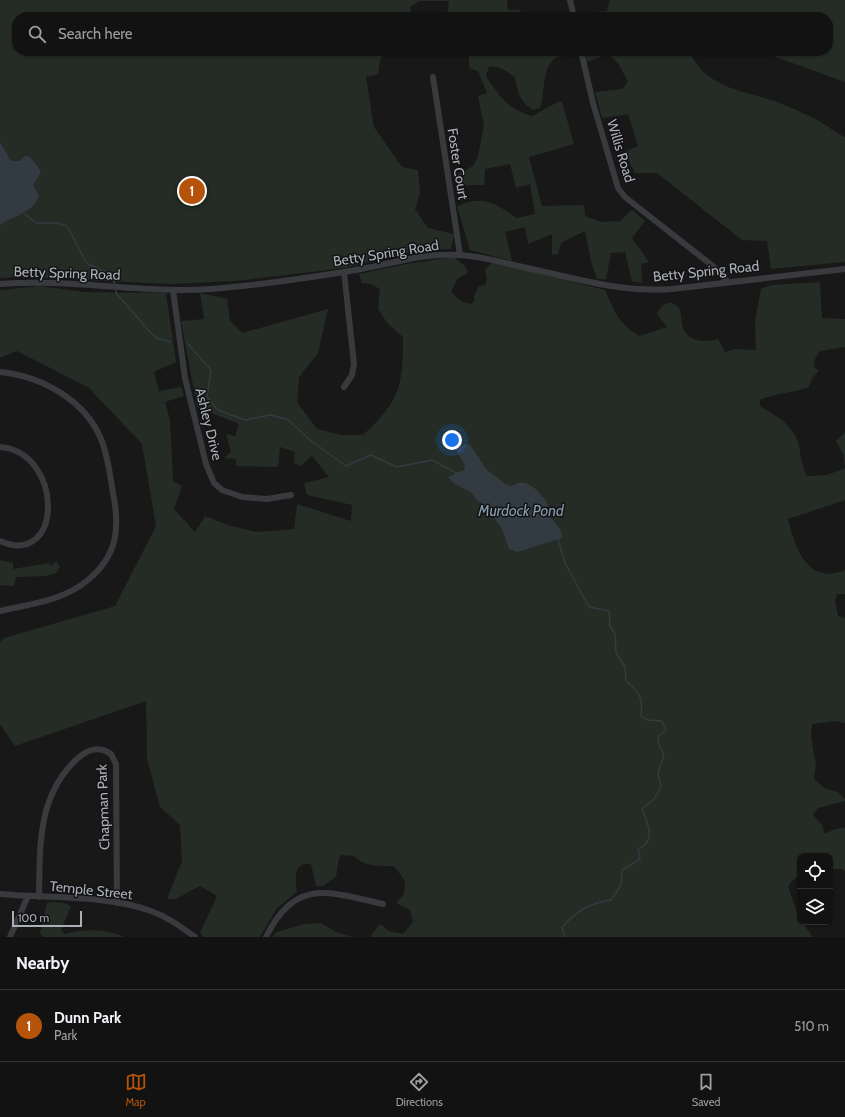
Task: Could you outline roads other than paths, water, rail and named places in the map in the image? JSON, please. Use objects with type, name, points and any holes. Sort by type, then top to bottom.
[{"type":"street","points":[[570,0],[573,12]]},
{"type":"street","name":"Willis Road","points":[[582,56],[618,188],[629,200],[714,267],[728,282]]},
{"type":"street","name":"Foster Court","points":[[433,76],[460,255]]},
{"type":"street","name":"Betty Spring Road","points":[[0,284],[31,281],[173,290],[238,286],[344,272],[425,256],[460,255],[487,259],[604,285],[627,288],[662,289],[845,269]]},
{"type":"street","points":[[344,272],[354,364],[352,375],[344,387]]},
{"type":"street","name":"Ashley Drive","points":[[173,290],[185,378],[206,464],[214,483],[222,490],[242,497],[267,499],[291,494]]},
{"type":"street","points":[[0,372],[42,383],[53,388],[75,403],[91,421],[101,438],[107,455],[117,523],[115,542],[109,556],[87,581],[64,595],[0,611]]},
{"type":"street","points":[[0,447],[14,449],[20,452],[36,467],[45,490],[48,513],[43,531],[30,543],[14,546],[0,541]]},
{"type":"street","name":"Chapman Park","points":[[38,897],[44,817],[49,798],[59,780],[77,759],[89,751],[98,749],[111,754],[116,764],[117,903]]},
{"type":"street","points":[[266,937],[280,913],[293,901],[310,894],[324,892],[383,904]]},
{"type":"street","name":"Temple Street","points":[[0,894],[117,903],[143,908],[162,915],[196,937]]},
{"type":"street","points":[[10,937],[28,896]]},
{"type":"water","points":[[0,142],[11,161],[19,161],[25,156],[29,156],[41,173],[33,185],[39,196],[36,202],[22,214],[0,225]]},
{"type":"water","name":"Murdock Pond","points":[[467,444],[470,445],[487,470],[507,485],[512,486],[518,483],[523,483],[533,487],[548,504],[547,513],[561,530],[562,538],[517,552],[509,549],[502,529],[488,509],[476,499],[471,492],[455,484],[448,477],[464,470],[465,466],[455,448]]},
{"type":"waterway","points":[[25,214],[36,223],[57,223],[67,226],[86,262],[105,272],[115,283]]},
{"type":"waterway","points":[[116,289],[116,293],[151,333],[157,338],[170,342]]},
{"type":"waterway","points":[[187,343],[211,370],[207,397],[218,410],[245,420],[270,415],[287,419],[310,440],[346,466],[371,455],[397,467],[432,460],[458,474]]},
{"type":"waterway","points":[[558,539],[565,563],[589,607],[609,611],[610,626],[615,634],[616,653],[625,667],[626,681],[640,696],[641,716],[647,720],[662,721],[666,730],[658,737],[659,745],[664,755],[658,773],[661,787],[655,798],[642,809],[648,826],[649,837],[644,846],[638,849],[640,859],[622,870],[621,885],[611,900],[596,903],[578,912],[562,927],[565,937]]},
{"type":"place","name":"Dunn Park","points":[[192,191]]}]
